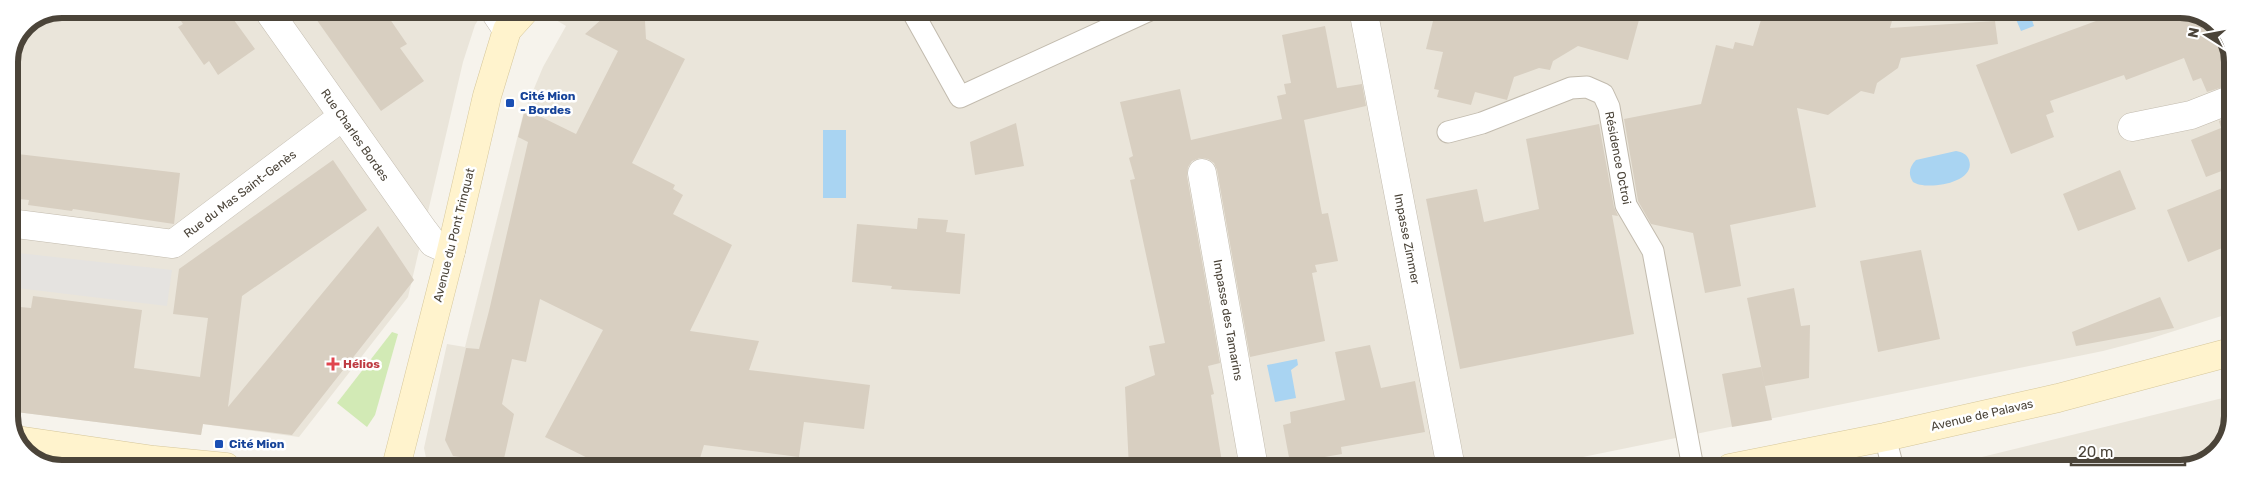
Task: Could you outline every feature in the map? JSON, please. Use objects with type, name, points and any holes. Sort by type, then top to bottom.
[{"type":"main road","name":"Avenue du Pont Trinquat","points":[[398,460],[451,252],[487,96],[500,19]]},
{"type":"main road","name":"Avenue de Palavas","points":[[1770,460],[1885,437],[2102,388],[2224,354]]},
{"type":"main road","points":[[26,441],[154,460]]},
{"type":"street","name":"Rue Charles Bordes","points":[[274,18],[342,117],[433,243],[451,252]]},
{"type":"street","name":"Impasse Zimmer","points":[[1365,18],[1449,460]]},
{"type":"street","points":[[2132,127],[2191,115],[2223,102]]},
{"type":"street","name":"Rue du Mas Saint-Genès","points":[[18,224],[173,244],[342,117]]},
{"type":"street","name":"Impasse des Tamarins","points":[[1202,172],[1253,460]]},
{"type":"lane","points":[[916,18],[960,97],[1132,18]]},
{"type":"lane","name":"Résidence Octroi","points":[[1448,132],[1482,123],[1571,88],[1587,87],[1602,94],[1609,108],[1626,205],[1652,251],[1691,460]]},
{"type":"lane","points":[[1885,437],[1891,460]]},
{"type":"shaded area","points":[[53,18],[479,18],[475,25],[463,62],[408,297],[299,437],[203,424],[201,435],[18,412],[18,53],[25,37],[37,25]]},
{"type":"shaded area","points":[[557,18],[2188,18],[2201,23],[2213,33],[2222,50],[2224,315],[2149,339],[2103,351],[1568,460],[429,460],[426,458],[424,448],[447,344],[465,347],[523,115],[543,67],[566,26],[556,20]]},
{"type":"shaded area","points":[[18,253],[172,270],[167,306],[18,288]]},
{"type":"shaded area","points":[[2224,398],[2223,424],[2216,440],[2201,454],[2188,459],[1970,460]]},
{"type":"green space","points":[[392,332],[398,334],[375,415],[367,427],[337,403]]},
{"type":"water","points":[[2015,18],[2031,18],[2034,26],[2021,31]]},
{"type":"water","points":[[823,130],[846,130],[846,198],[823,198]]},
{"type":"water","points":[[1956,151],[1967,156],[1969,160],[1969,168],[1965,174],[1949,183],[1939,185],[1919,185],[1913,182],[1910,171],[1916,160]]},
{"type":"water","points":[[1297,359],[1298,365],[1291,370],[1296,398],[1275,402],[1267,365]]},
{"type":"building","points":[[179,18],[233,18],[255,49],[218,75],[209,61],[204,65],[178,27],[183,24]]},
{"type":"building","points":[[315,18],[389,18],[407,44],[400,48],[424,81],[381,111]]},
{"type":"building","points":[[603,18],[639,18],[645,21],[646,39],[685,59],[632,163],[675,185],[673,189],[683,195],[673,214],[732,245],[690,331],[759,341],[749,370],[870,385],[864,429],[804,422],[799,457],[704,445],[699,460],[592,460],[545,437],[603,330],[540,299],[526,362],[512,359],[502,404],[514,414],[504,460],[482,460],[453,456],[445,440],[466,348],[479,349],[489,311],[528,142],[518,137],[525,109],[576,134],[618,51],[585,34]]},
{"type":"building","points":[[1434,18],[1640,18],[1628,60],[1578,46],[1553,61],[1550,70],[1539,68],[1514,77],[1507,100],[1475,92],[1471,105],[1437,97],[1439,90],[1434,89],[1443,52],[1426,49]]},
{"type":"building","points":[[1762,18],[1893,18],[1890,28],[1995,21],[1998,44],[1901,58],[1898,68],[1877,83],[1874,94],[1861,91],[1828,115],[1797,108],[1816,207],[1730,225],[1741,286],[1705,293],[1693,233],[1651,224],[1638,201],[1624,119],[1701,104],[1716,45],[1733,49],[1735,42],[1753,46]]},
{"type":"building","points":[[2104,18],[2188,18],[2201,23],[2216,37],[2222,50],[2223,87],[2207,92],[2201,78],[2193,81],[2184,58],[2126,80],[2124,75],[2050,101],[2054,112],[2046,115],[2054,137],[2011,154],[1976,65]]},
{"type":"building","points":[[1325,26],[1337,88],[1362,84],[1366,106],[1304,120],[1322,214],[1328,213],[1338,261],[1315,265],[1317,272],[1312,273],[1325,341],[1250,357],[1217,170],[1214,163],[1208,159],[1200,158],[1192,161],[1188,167],[1187,176],[1220,363],[1208,366],[1214,394],[1211,395],[1222,460],[1129,460],[1125,387],[1155,375],[1149,346],[1165,343],[1130,180],[1135,179],[1129,158],[1133,156],[1120,102],[1180,89],[1191,140],[1282,119],[1277,96],[1286,94],[1284,84],[1291,83],[1282,35]]},
{"type":"building","points":[[2223,119],[2223,170],[2206,177],[2191,140],[2221,128],[2219,121]]},
{"type":"building","points":[[1016,123],[1024,166],[975,175],[970,142]]},
{"type":"building","points":[[1599,124],[1614,207],[1618,216],[1612,215],[1634,334],[1460,369],[1426,199],[1477,189],[1484,222],[1539,209],[1526,139]]},
{"type":"building","points":[[18,154],[180,173],[174,224],[73,209],[72,211],[28,205],[29,200],[18,199]]},
{"type":"building","points":[[333,160],[367,210],[242,296],[228,407],[378,226],[414,280],[292,435],[203,424],[201,435],[18,412],[21,374],[18,374],[18,307],[31,308],[33,296],[142,310],[134,368],[200,377],[208,318],[173,314],[179,269]]},
{"type":"building","points":[[2120,170],[2136,209],[2078,231],[2063,194]]},
{"type":"building","points":[[2223,188],[2224,247],[2188,262],[2167,210]]},
{"type":"building","points":[[918,218],[948,220],[946,232],[965,234],[960,294],[891,289],[892,286],[852,282],[857,224],[917,229]]},
{"type":"building","points":[[1921,250],[1940,339],[1878,352],[1860,261]]},
{"type":"building","points":[[1794,288],[1801,326],[1810,325],[1809,378],[1765,386],[1747,298]]},
{"type":"building","points":[[2160,297],[2174,328],[2076,346],[2072,332]]},
{"type":"building","points":[[1370,345],[1381,388],[1415,381],[1425,432],[1341,447],[1342,454],[1307,460],[1289,460],[1283,425],[1291,423],[1290,412],[1345,400],[1335,352]]},
{"type":"building","points":[[1761,367],[1772,420],[1732,427],[1722,374]]},
{"type":"place","name":"Cité Mion - Bordes","points":[[510,103]]},
{"type":"place","name":"Hélios","points":[[333,364]]},
{"type":"place","name":"Cité Mion","points":[[219,444]]}]
